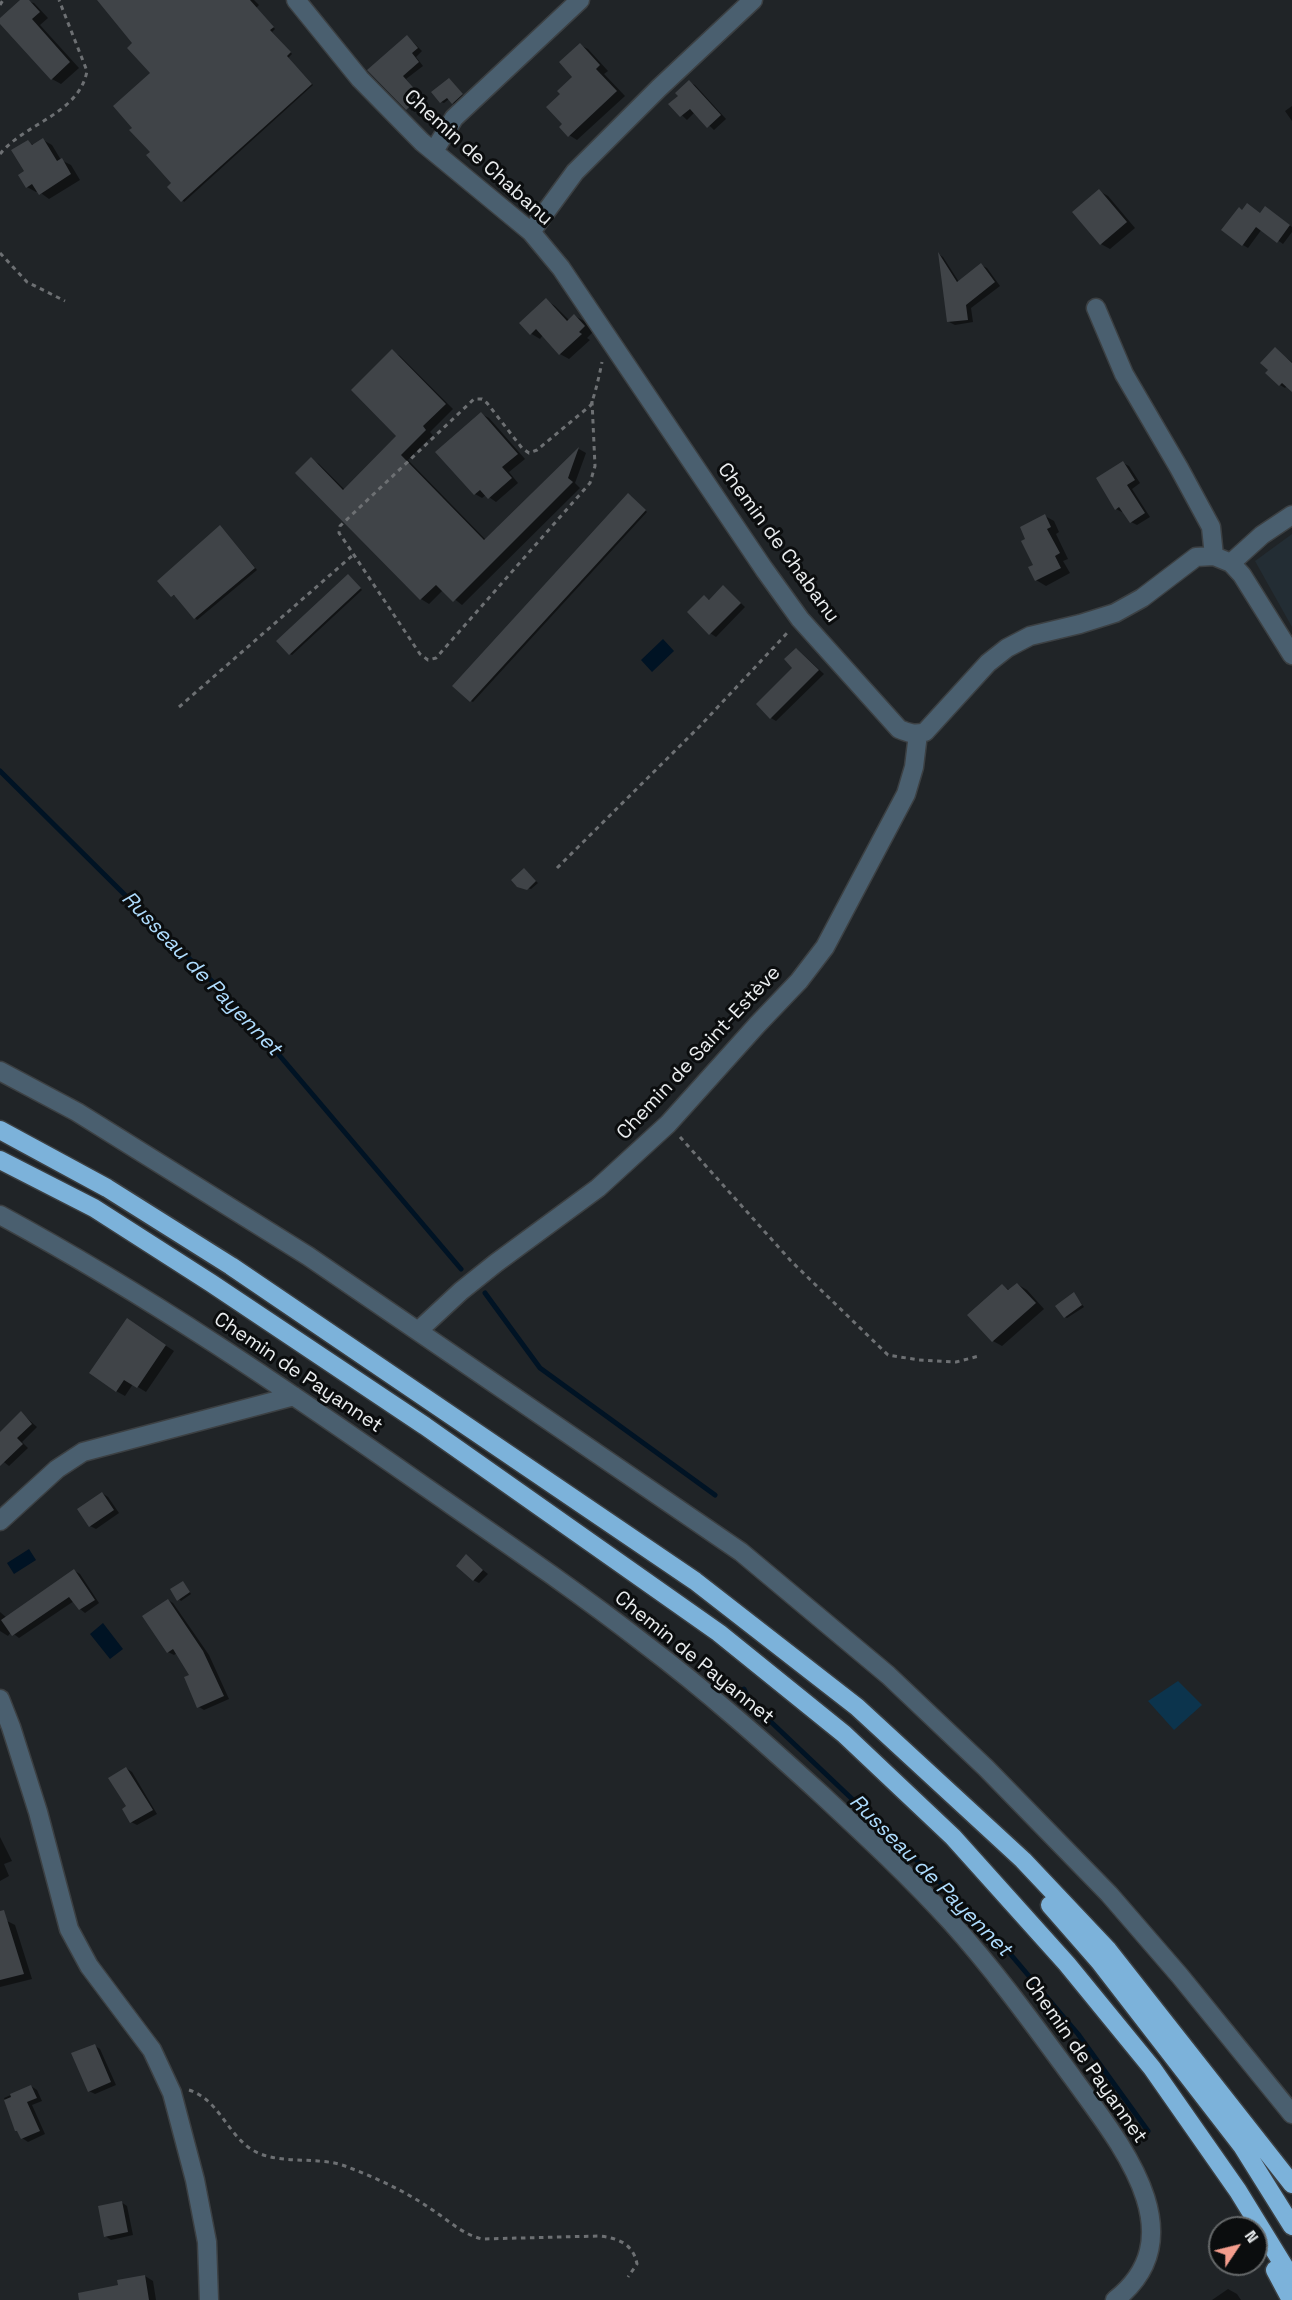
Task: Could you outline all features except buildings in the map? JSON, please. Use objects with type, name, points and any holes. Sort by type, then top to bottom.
[{"type":"highway","points":[[0,1130],[107,1188],[231,1266],[695,1581],[856,1707],[1023,1860],[1108,1950],[1292,2184]]},
{"type":"highway","points":[[0,1160],[94,1208],[425,1426],[719,1633],[844,1734],[952,1837],[1067,1964],[1152,2068],[1238,2191],[1292,2279]]},
{"type":"highway","points":[[898,1744],[1023,1874],[1099,1961],[1242,2146],[1292,2226]]},
{"type":"highway","points":[[1152,2068],[1242,2216]]},
{"type":"highway","points":[[1268,2260],[1291,2300]]},
{"type":"street","name":"Chemin de Chabanu","points":[[296,0],[360,79],[434,151],[531,232],[561,268],[607,334],[764,570],[800,619],[899,729],[918,734]]},
{"type":"street","points":[[434,151],[454,118],[580,0]]},
{"type":"street","points":[[531,232],[575,172],[659,88],[753,0]]},
{"type":"street","points":[[1096,308],[1124,374],[1211,527],[1214,556]]},
{"type":"street","points":[[1232,563],[1262,535],[1292,515]]},
{"type":"street","points":[[918,734],[925,732],[988,663],[1007,648],[1030,636],[1115,613],[1142,598],[1196,557],[1214,556],[1232,563],[1242,575],[1292,655]]},
{"type":"street","name":"Chemin de Saint-Estève","points":[[418,1331],[487,1270],[598,1188],[668,1124],[799,981],[825,946],[906,794],[914,767],[918,734]]},
{"type":"street","points":[[0,1071],[77,1112],[308,1256],[741,1552],[888,1675],[986,1768],[1109,1894],[1180,1976],[1292,2114]]},
{"type":"street","name":"Chemin de Payannet","points":[[0,1215],[122,1284],[294,1396],[527,1558],[688,1677],[902,1870],[952,1923],[1009,1990],[1086,2096],[1137,2175],[1146,2198],[1153,2229],[1151,2248],[1137,2281],[1115,2300]]},
{"type":"street","points":[[0,1521],[55,1471],[83,1452],[294,1396]]},
{"type":"street","points":[[0,1699],[38,1812],[69,1929],[89,1966],[152,2050],[169,2087],[195,2180],[207,2242],[210,2268],[209,2300]]},
{"type":"path","points":[[0,5],[3,0]]},
{"type":"path","points":[[0,154],[14,140],[52,117],[81,89],[85,81],[87,70],[59,0]]},
{"type":"path","points":[[0,253],[27,282],[65,301]]},
{"type":"path","points":[[592,401],[595,466],[590,483],[436,658],[428,660],[420,654],[353,555],[339,533],[340,525],[474,399],[482,399],[487,403],[522,448],[530,453],[537,450],[580,415],[592,401],[598,386],[607,334]]},
{"type":"path","points":[[179,707],[353,555]]},
{"type":"path","points":[[557,868],[700,726],[800,619]]},
{"type":"path","points":[[668,1124],[791,1261],[888,1355],[956,1362],[979,1356]]},
{"type":"path","points":[[169,2087],[198,2094],[221,2114],[248,2147],[256,2151],[271,2157],[334,2162],[345,2166],[409,2196],[474,2237],[482,2239],[590,2236],[614,2238],[622,2242],[635,2256],[637,2264],[628,2277]]},
{"type":"shaded area","points":[[1292,534],[1292,627],[1255,561]]},
{"type":"shaded area","points":[[663,639],[674,651],[652,672],[641,660]]},
{"type":"shaded area","points":[[29,1549],[36,1560],[14,1574],[7,1563]]},
{"type":"shaded area","points":[[103,1623],[123,1649],[110,1659],[90,1634]]},
{"type":"shaded area","points":[[1178,1681],[1202,1705],[1174,1730],[1148,1701]]},
{"type":"waterway","name":"Russeau de Payennet","points":[[0,771],[240,1009],[461,1269]]},
{"type":"waterway","name":"Russeau de Payennet","points":[[485,1293],[540,1368],[715,1495]]},
{"type":"waterway","name":"Russeau de Payennet","points":[[744,1689],[750,1702],[990,1930],[1078,2034],[1148,2131]]}]
